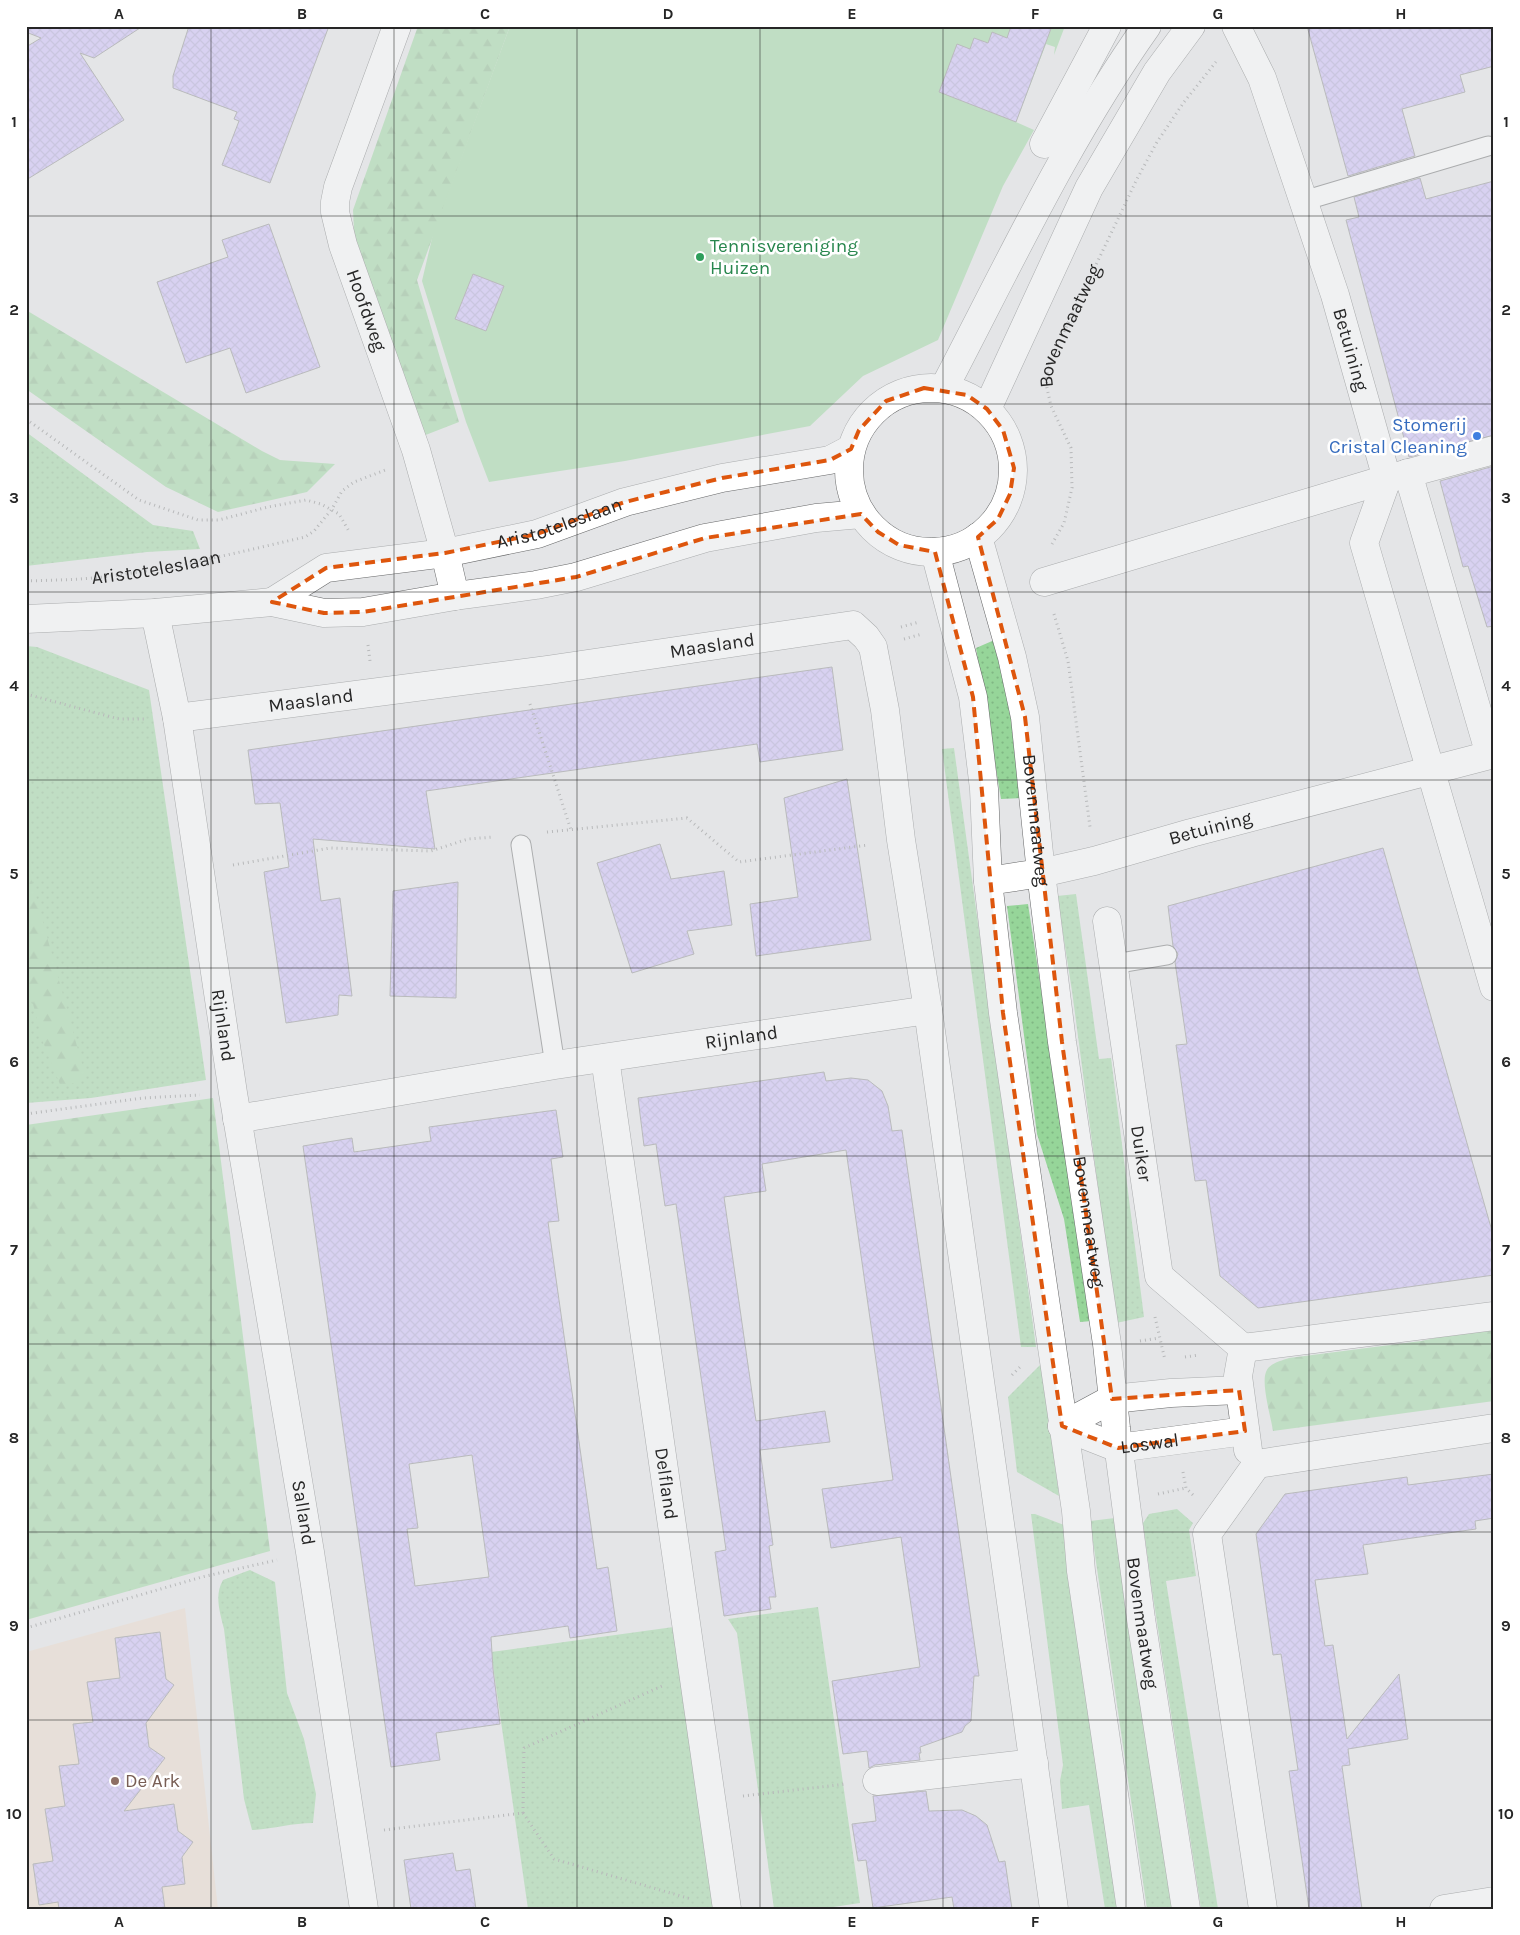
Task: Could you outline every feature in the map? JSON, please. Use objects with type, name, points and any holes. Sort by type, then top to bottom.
[{"type":"street","name":"Hoofdweg","points":[[397,26],[343,170],[335,202],[335,212],[343,245],[416,450],[455,596]]},
{"type":"street","points":[[1044,144],[1106,26]]},
{"type":"street","points":[[944,388],[1037,209],[1089,115],[1147,26]]},
{"type":"street","name":"Bovenmaatweg","points":[[987,408],[1089,188],[1157,72],[1191,26]]},
{"type":"street","name":"Betuining","points":[[988,881],[1041,874],[1094,861],[1191,833],[1492,754],[1334,295],[1262,78],[1238,29]]},
{"type":"street","points":[[924,388],[944,388],[967,395],[987,408],[996,418],[1006,436],[1014,468],[1010,494],[998,519],[978,537],[965,545],[935,552],[922,552],[899,546],[878,532],[861,514],[854,499],[850,482],[851,449],[859,430],[870,414],[886,401],[904,392],[924,388]]},
{"type":"street","name":"Aristoteleslaan","points":[[272,602],[326,568],[445,553],[537,534],[625,502],[722,478],[830,460],[851,449]]},
{"type":"street","points":[[1044,582],[1397,476],[1494,450]]},
{"type":"street","points":[[1397,476],[1364,544],[1494,987]]},
{"type":"street","name":"Aristoteleslaan","points":[[26,619],[155,613],[272,602],[324,612],[363,612],[455,596],[536,585],[576,577],[704,538],[816,518],[861,514]]},
{"type":"street","name":"Bovenmaatweg","points":[[978,537],[1012,657],[1025,717],[1041,874],[1062,1042],[1107,1344],[1118,1448],[1141,1619],[1186,1909]]},
{"type":"street","points":[[935,552],[973,697],[984,789],[988,881],[1003,1013],[1029,1183],[1062,1426],[1076,1511],[1081,1571],[1131,1909]]},
{"type":"street","name":"Rijnland","points":[[155,613],[177,718],[235,1106],[555,1065],[928,1010]]},
{"type":"street","name":"Maasland","points":[[177,718],[520,673],[853,625],[874,647],[885,710],[900,840],[928,1010]]},
{"type":"street","name":"Duiker","points":[[1107,921],[1159,1276],[1244,1348]]},
{"type":"street","points":[[928,1010],[1054,1909]]},
{"type":"street","name":"Delfland","points":[[605,1058],[727,1909]]},
{"type":"street","name":"Salland","points":[[235,1106],[310,1552],[364,1909]]},
{"type":"street","points":[[1256,1464],[1247,1447],[1239,1390],[1238,1376],[1244,1348],[1494,1316]]},
{"type":"street","points":[[1062,1426],[1112,1399],[1171,1393],[1239,1390]]},
{"type":"street","name":"Loswal","points":[[1062,1426],[1118,1448],[1245,1431]]},
{"type":"street","points":[[1263,1909],[1207,1534],[1256,1464],[1494,1428]]},
{"type":"street","points":[[877,1781],[1034,1763]]},
{"type":"street","points":[[1444,1909],[1494,1901]]},
{"type":"lane","points":[[1303,201],[1488,146]]},
{"type":"lane","points":[[521,845],[555,1065]]},
{"type":"lane","points":[[1114,964],[1167,955]]},
{"type":"path","name":"Bovenmaatweg","points":[[1094,861],[1068,661],[1039,567],[1064,523],[1072,488],[1071,448],[1051,406],[1046,376],[1050,362],[1136,179],[1184,102],[1238,29]]},
{"type":"path","points":[[26,419],[140,500],[198,520],[219,520],[268,507],[306,500],[332,509]]},
{"type":"path","name":"Aristoteleslaan","points":[[26,581],[72,580],[110,576],[189,563],[305,537],[314,532],[332,509],[342,491],[354,482],[393,468]]},
{"type":"path","points":[[520,673],[571,830]]},
{"type":"path","points":[[26,694],[119,719],[177,718]]},
{"type":"path","points":[[545,832],[687,818],[739,862],[900,840]]},
{"type":"path","points":[[201,870],[330,848],[431,851],[468,839],[502,836]]},
{"type":"path","points":[[26,1114],[144,1098],[235,1106]]},
{"type":"path","points":[[26,1628],[202,1577],[310,1552]]},
{"type":"path","points":[[693,1672],[524,1748],[523,1813],[554,1860],[695,1900]]},
{"type":"path","points":[[711,1800],[877,1781]]},
{"type":"path","points":[[352,1834],[523,1813]]},
{"type":"highlighted area","points":[[924,388],[967,395],[987,409],[1003,430],[1014,468],[1010,494],[998,519],[978,537],[1025,717],[1062,1042],[1112,1399],[1239,1390],[1245,1431],[1118,1448],[1062,1426],[1003,1013],[973,697],[935,552],[899,545],[878,532],[861,514],[705,538],[576,577],[363,612],[324,613],[272,602],[326,568],[445,553],[537,534],[625,502],[722,478],[830,460],[851,449],[859,430],[886,401]]},
{"type":"shaded area","name":"De Ark","points":[[185,1608],[218,1909],[26,1909],[26,1652]]},
{"type":"green space","points":[[418,26],[510,26],[417,280],[459,422],[423,436],[355,249],[353,210]]},
{"type":"green space","name":"Tennisvereniging Huizen","points":[[510,26],[1065,26],[1054,55],[1055,47],[1046,44],[1016,122],[1034,130],[1003,186],[938,340],[863,376],[810,426],[625,461],[489,482],[466,422],[422,281],[433,234]]},
{"type":"green space","points":[[26,310],[280,460],[335,464],[307,492],[218,512],[166,487],[26,389]]},
{"type":"green space","points":[[26,432],[153,525],[193,531],[200,549],[147,552],[26,566]]},
{"type":"green space","points":[[999,638],[1023,798],[1001,799],[976,648]]},
{"type":"green space","points":[[26,646],[37,647],[149,690],[206,1080],[91,1098],[26,1103]]},
{"type":"green space","points":[[954,748],[1036,1347],[1021,1347],[942,749]]},
{"type":"green space","points":[[26,860],[86,1079],[61,1087],[43,1042],[26,977]]},
{"type":"green space","points":[[1076,894],[1099,1059],[1111,1058],[1144,1317],[1116,1323],[1072,991],[1057,896]]},
{"type":"green space","points":[[1028,904],[1092,1321],[1080,1322],[1064,1219],[1037,1134],[1007,906]]},
{"type":"green space","points":[[213,1098],[270,1551],[26,1620],[26,1125]]},
{"type":"green space","points":[[1494,1328],[1494,1401],[1273,1431],[1265,1392],[1265,1377],[1270,1366],[1276,1363],[1289,1358],[1421,1341]]},
{"type":"green space","points":[[1042,1363],[1059,1496],[1017,1472],[1008,1397]]},
{"type":"green space","points":[[1177,1509],[1193,1523],[1189,1530],[1196,1576],[1166,1581],[1218,1909],[1201,1909],[1143,1523],[1149,1514]]},
{"type":"green space","points":[[1031,1514],[1064,1525],[1118,1909],[1105,1909],[1089,1805],[1062,1809],[1060,1781],[1063,1765]]},
{"type":"green space","points":[[1115,1518],[1172,1909],[1147,1909],[1090,1521]]},
{"type":"green space","points":[[250,1570],[275,1582],[287,1693],[304,1739],[316,1794],[313,1823],[252,1830],[244,1799],[224,1629],[218,1598],[223,1580]]},
{"type":"green space","points":[[818,1607],[860,1903],[820,1909],[774,1909],[737,1633],[728,1619]]},
{"type":"green space","points":[[688,1625],[733,1909],[528,1909],[491,1652]]},
{"type":"building","points":[[26,26],[143,26],[94,58],[80,53],[124,120],[26,180],[26,47],[41,38],[26,32]]},
{"type":"building","points":[[189,26],[329,26],[270,183],[222,165],[239,121],[234,119],[237,112],[173,88],[173,76]]},
{"type":"building","points":[[1011,26],[1052,26],[1016,122],[939,92],[957,44],[970,49],[974,38],[988,43],[992,32],[1007,38]]},
{"type":"building","points":[[1307,26],[1494,26],[1494,66],[1460,75],[1465,92],[1402,109],[1415,156],[1348,176]]},
{"type":"building","points":[[1420,178],[1426,199],[1494,181],[1494,435],[1409,457],[1346,220],[1359,217],[1354,197]]},
{"type":"building","points":[[269,224],[320,367],[246,393],[230,348],[186,363],[157,282],[228,257],[222,240]]},
{"type":"building","points":[[473,274],[504,286],[486,331],[455,319]]},
{"type":"building","points":[[1494,466],[1494,626],[1487,627],[1468,566],[1463,567],[1440,481]]},
{"type":"building","points":[[832,667],[843,750],[760,762],[757,744],[426,791],[435,849],[313,839],[321,901],[340,898],[352,996],[339,995],[338,1015],[286,1023],[264,872],[289,867],[280,803],[255,804],[248,750]]},
{"type":"building","points":[[847,779],[871,940],[756,956],[750,904],[798,897],[784,798]]},
{"type":"building","points":[[660,844],[671,879],[724,871],[732,925],[687,931],[694,954],[632,973],[597,863]]},
{"type":"building","points":[[1383,848],[1494,1238],[1494,1275],[1258,1308],[1220,1276],[1206,1180],[1195,1181],[1176,1045],[1187,1044],[1175,962],[1178,954],[1173,946],[1168,906]]},
{"type":"building","points":[[458,882],[456,998],[390,996],[393,891]]},
{"type":"building","points":[[824,1072],[826,1081],[851,1078],[868,1080],[882,1091],[888,1106],[892,1131],[902,1130],[979,1676],[974,1676],[971,1721],[962,1732],[920,1747],[920,1760],[875,1765],[869,1768],[867,1751],[843,1754],[832,1681],[920,1667],[901,1537],[831,1548],[822,1489],[893,1480],[846,1150],[762,1164],[766,1191],[724,1197],[756,1421],[825,1411],[830,1442],[760,1450],[773,1545],[769,1546],[776,1597],[769,1597],[771,1609],[724,1616],[715,1552],[726,1550],[676,1204],[665,1206],[656,1144],[644,1146],[638,1098]]},
{"type":"building","points":[[556,1110],[563,1157],[551,1159],[559,1221],[548,1222],[597,1569],[608,1567],[617,1631],[570,1638],[568,1626],[491,1637],[500,1724],[436,1733],[440,1760],[391,1767],[303,1146],[352,1138],[354,1152],[431,1141],[429,1127]],"holes":[[[472,1455],[489,1577],[415,1586],[407,1529],[418,1528],[409,1464]]]},
{"type":"building","points":[[1494,1474],[1494,1518],[1475,1521],[1476,1529],[1363,1545],[1368,1574],[1315,1580],[1325,1646],[1333,1645],[1347,1739],[1399,1674],[1408,1739],[1348,1749],[1350,1765],[1342,1766],[1362,1909],[1309,1909],[1289,1771],[1298,1770],[1281,1654],[1273,1655],[1256,1534],[1285,1494],[1407,1477],[1408,1485]]},
{"type":"building","points":[[160,1632],[166,1679],[174,1685],[146,1723],[149,1747],[165,1758],[124,1811],[174,1804],[178,1831],[193,1842],[182,1857],[185,1884],[162,1887],[165,1909],[59,1909],[58,1902],[39,1905],[33,1864],[53,1861],[45,1809],[65,1806],[59,1766],[79,1764],[73,1724],[93,1722],[87,1682],[120,1678],[115,1638]]},
{"type":"building","points":[[926,1791],[929,1811],[962,1810],[976,1816],[987,1825],[999,1862],[1005,1861],[1012,1909],[954,1909],[952,1897],[873,1908],[866,1860],[858,1861],[852,1824],[876,1821],[873,1796]]},
{"type":"building","points":[[453,1853],[456,1871],[470,1869],[476,1909],[411,1909],[404,1860]]},
{"type":"place","name":"Tennisvereniging Huizen","points":[[700,257]]},
{"type":"place","name":"Stomerij Cristal Cleaning","points":[[1477,436]]},
{"type":"place","name":"De Ark","points":[[115,1781]]}]
